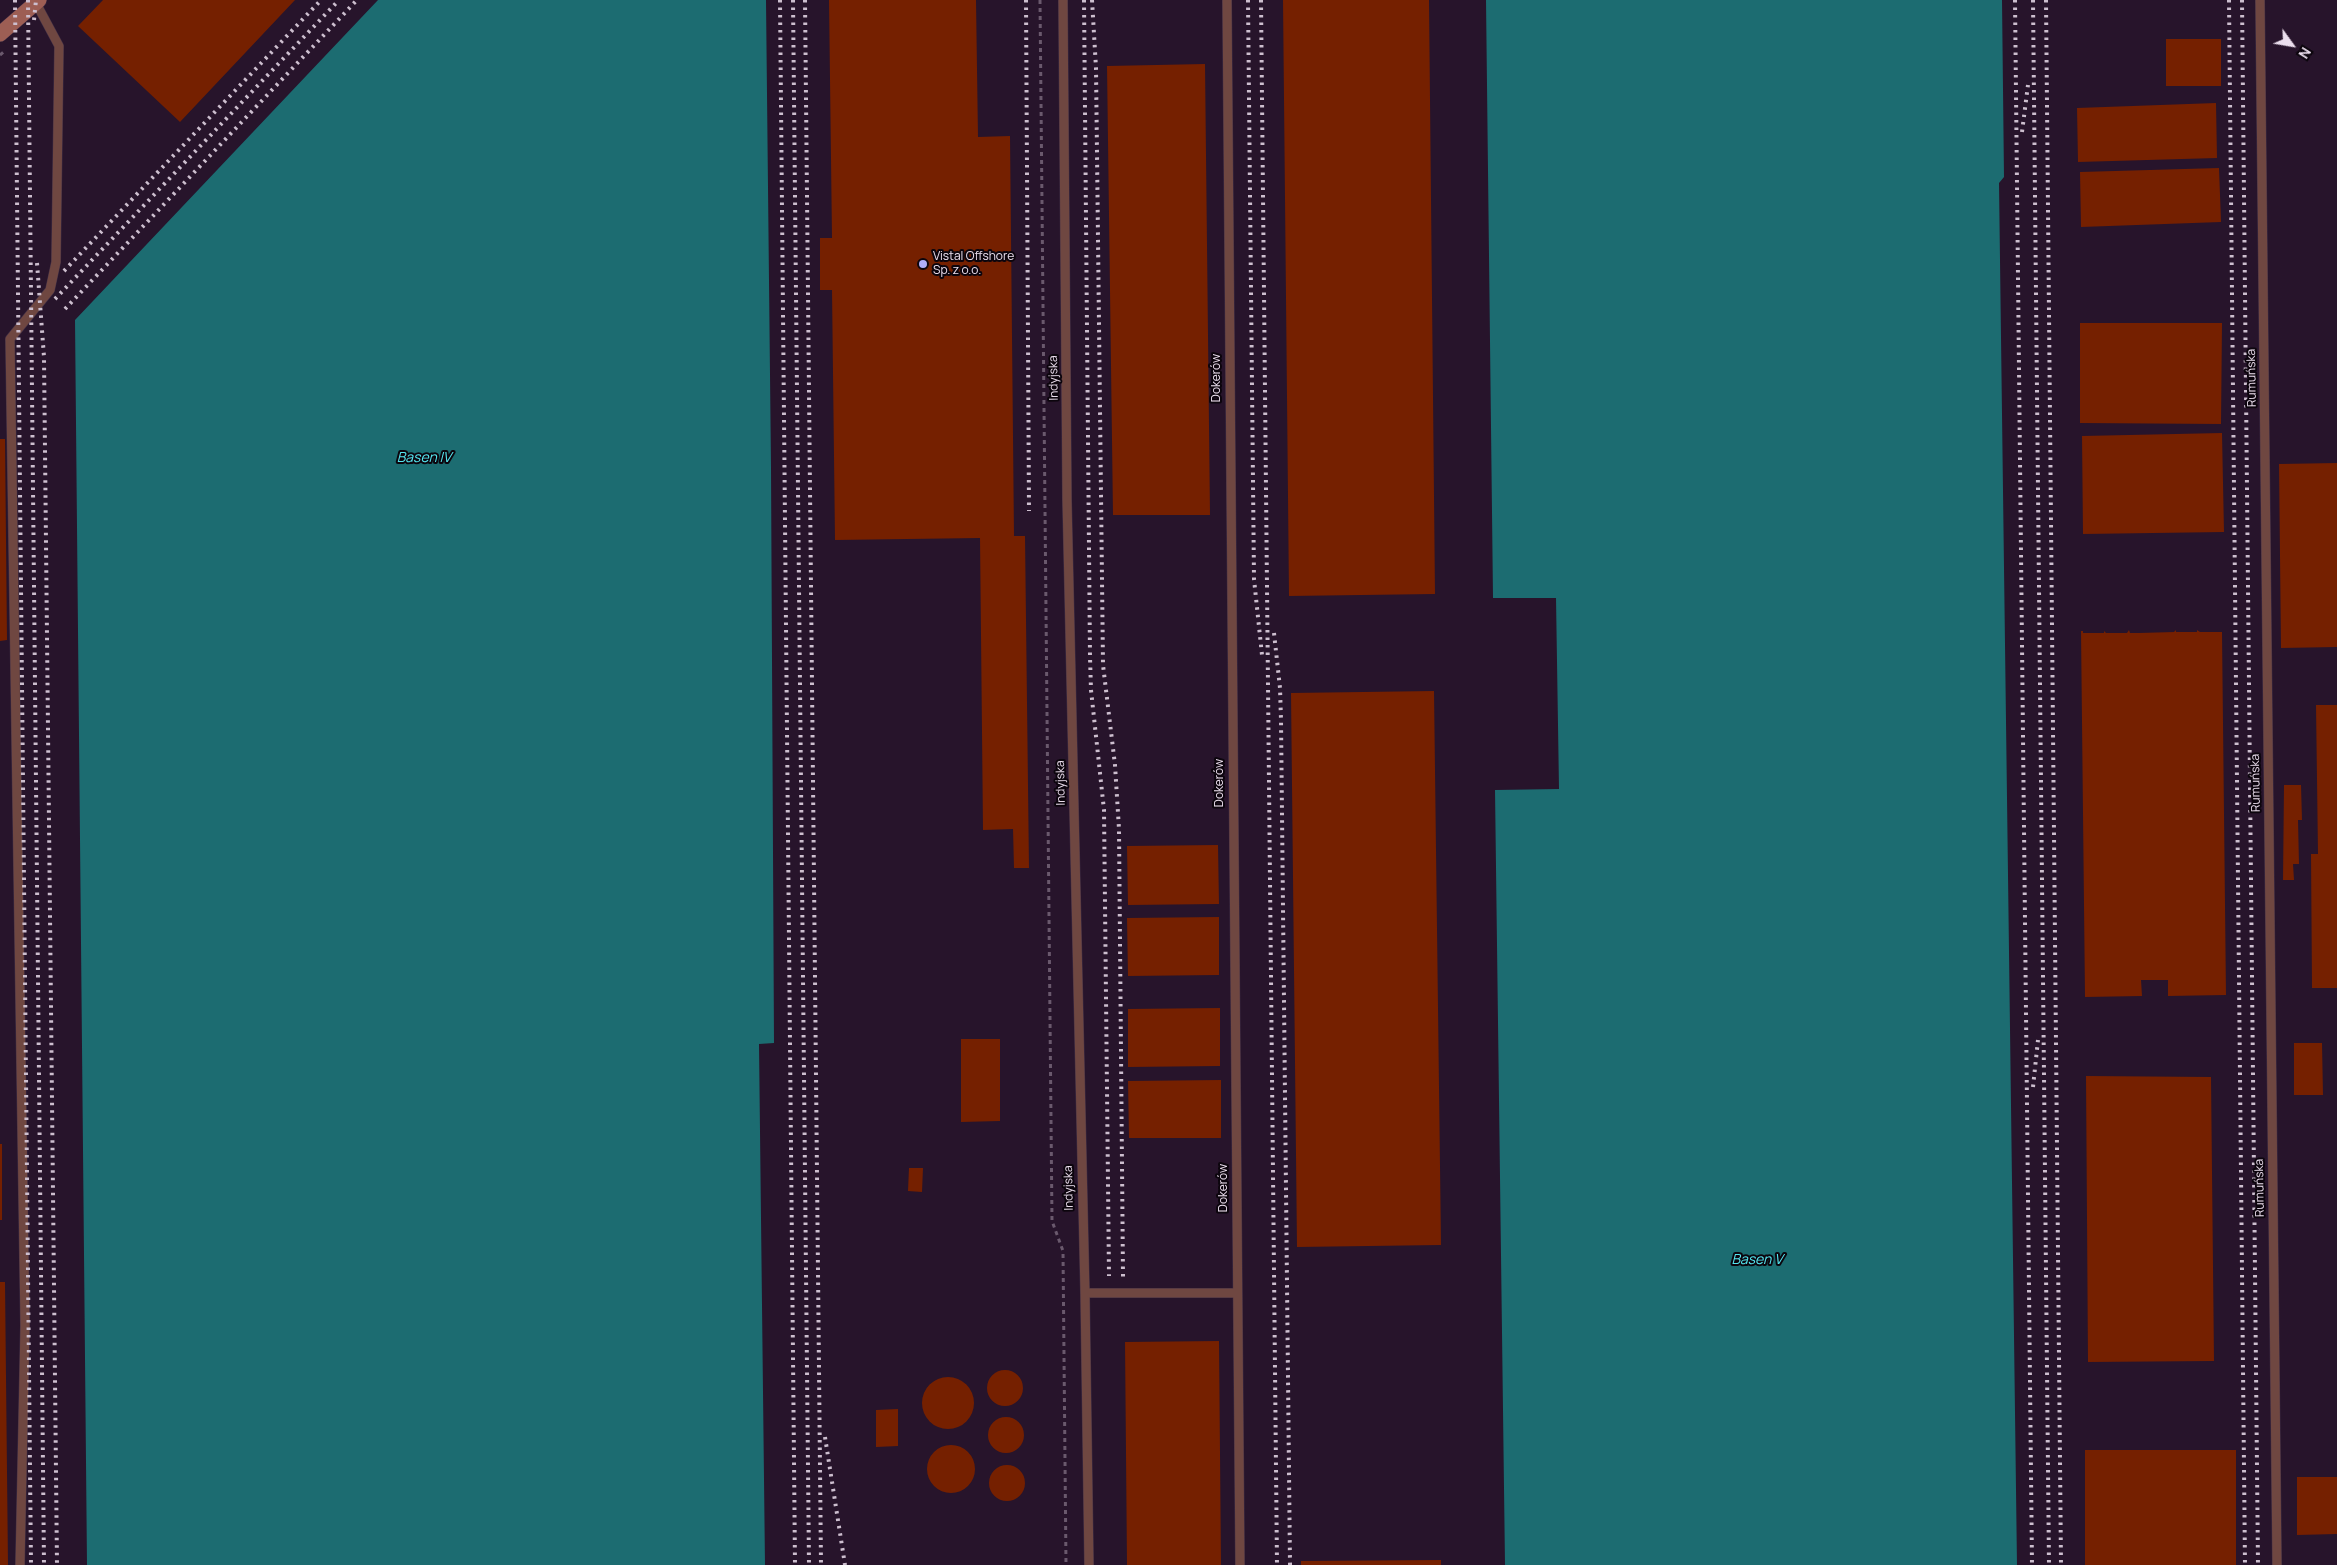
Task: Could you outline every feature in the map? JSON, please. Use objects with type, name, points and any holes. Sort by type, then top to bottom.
[{"type":"street","points":[[0,34],[37,1]]},
{"type":"lane","name":"Indyjska","points":[[1063,0],[1067,510],[1085,1293],[1089,1565]]},
{"type":"lane","name":"Dokerów","points":[[1227,0],[1240,1565]]},
{"type":"lane","name":"Rumuńska","points":[[2260,0],[2277,1565]]},
{"type":"lane","points":[[20,1565],[25,1326],[10,339],[50,290],[56,262],[59,46],[37,1]]},
{"type":"lane","points":[[1085,1293],[1237,1293]]},
{"type":"path","points":[[1040,0],[1052,1221],[1063,1251],[1066,1565]]},
{"type":"water","name":"Basen IV","points":[[378,0],[766,0],[774,1043],[759,1044],[765,1565],[87,1565],[75,320]]},
{"type":"water","name":"Basen V","points":[[1486,0],[2002,0],[2004,177],[1999,183],[2017,1565],[1505,1565],[1495,790],[1559,789],[1556,598],[1493,598]]},
{"type":"building","points":[[103,0],[295,0],[180,122],[78,26]]},
{"type":"building","name":"Vistal Offshore Sp. z o.o.","points":[[829,0],[976,0],[978,137],[1010,136],[1014,536],[1025,536],[1029,868],[1014,868],[1013,829],[983,830],[980,538],[835,540],[832,290],[820,290],[820,238],[832,238]]},
{"type":"building","points":[[1283,0],[1429,0],[1435,594],[1289,596]]},
{"type":"building","points":[[2166,39],[2221,39],[2221,86],[2166,86]]},
{"type":"building","points":[[1205,64],[1210,515],[1113,515],[1107,66]]},
{"type":"building","points":[[2216,103],[2217,158],[2078,162],[2077,108]]},
{"type":"building","points":[[2219,168],[2221,222],[2081,227],[2080,172]]},
{"type":"building","points":[[2080,323],[2222,323],[2221,424],[2080,423]]},
{"type":"building","points":[[2222,433],[2224,532],[2083,534],[2082,436]]},
{"type":"building","points":[[0,439],[5,439],[7,640],[0,641]]},
{"type":"building","points":[[2337,463],[2337,647],[2281,648],[2279,464]]},
{"type":"building","points":[[2129,630],[2130,633],[2174,632],[2176,630],[2176,632],[2197,632],[2197,630],[2200,632],[2222,632],[2226,995],[2168,996],[2168,980],[2141,980],[2142,996],[2085,997],[2081,631],[2083,633],[2104,633],[2104,631],[2106,633],[2127,633]]},
{"type":"building","points":[[1434,691],[1441,1245],[1297,1247],[1291,693]]},
{"type":"building","points":[[2316,705],[2337,705],[2337,988],[2312,988],[2311,854],[2318,854]]},
{"type":"building","points":[[2284,785],[2301,785],[2302,820],[2298,820],[2299,864],[2293,864],[2294,880],[2283,880]]},
{"type":"building","points":[[1218,845],[1219,904],[1128,905],[1127,846]]},
{"type":"building","points":[[1219,917],[1219,975],[1128,976],[1127,918]]},
{"type":"building","points":[[1220,1008],[1220,1066],[1128,1067],[1128,1009]]},
{"type":"building","points":[[961,1039],[1000,1039],[1000,1121],[961,1122]]},
{"type":"building","points":[[2294,1043],[2322,1043],[2323,1095],[2294,1095]]},
{"type":"building","points":[[2086,1076],[2211,1077],[2214,1361],[2088,1362]]},
{"type":"building","points":[[1221,1080],[1221,1138],[1129,1138],[1128,1081]]},
{"type":"building","points":[[0,1144],[2,1144],[2,1220],[0,1220]]},
{"type":"building","points":[[909,1168],[923,1168],[922,1192],[908,1191]]},
{"type":"building","points":[[0,1282],[5,1282],[8,1565],[0,1565]]},
{"type":"building","points":[[1219,1341],[1221,1565],[1127,1565],[1125,1342]]},
{"type":"building","points":[[1005,1370],[1012,1371],[1018,1375],[1022,1381],[1022,1395],[1018,1401],[1012,1405],[1005,1406],[998,1405],[992,1401],[988,1395],[987,1388],[988,1381],[992,1375],[998,1371]]},
{"type":"building","points":[[948,1377],[958,1379],[966,1385],[972,1393],[974,1403],[972,1413],[966,1421],[958,1427],[948,1429],[938,1427],[930,1421],[924,1413],[922,1403],[924,1393],[930,1385],[938,1379]]},
{"type":"building","points":[[898,1409],[898,1446],[876,1447],[876,1410]]},
{"type":"building","points":[[1006,1417],[1013,1418],[1019,1422],[1023,1428],[1023,1442],[1019,1448],[1013,1452],[1006,1453],[999,1452],[993,1448],[989,1442],[988,1435],[989,1428],[993,1422],[999,1418]]},
{"type":"building","points":[[951,1445],[960,1447],[968,1452],[973,1460],[975,1469],[973,1478],[968,1486],[960,1491],[951,1493],[942,1491],[934,1486],[929,1478],[927,1469],[929,1460],[934,1452],[942,1447]]},
{"type":"building","points":[[2085,1450],[2236,1450],[2236,1565],[2085,1565]]},
{"type":"building","points":[[1007,1465],[1014,1466],[1020,1470],[1024,1476],[1024,1490],[1020,1496],[1014,1500],[1007,1501],[1000,1500],[994,1496],[990,1490],[989,1483],[990,1476],[994,1470],[1000,1466]]},
{"type":"building","points":[[2297,1477],[2337,1477],[2337,1534],[2297,1535]]},
{"type":"building","points":[[1441,1560],[1441,1565],[1301,1565],[1301,1561]]},
{"type":"railway","points":[[15,0],[31,1565]]},
{"type":"railway","points":[[28,0],[44,1565]]},
{"type":"railway","points":[[34,20],[36,0]]},
{"type":"railway","points":[[64,271],[321,0]]},
{"type":"railway","points":[[55,299],[339,0]]},
{"type":"railway","points":[[65,309],[357,0]]},
{"type":"railway","points":[[780,0],[795,1565]]},
{"type":"railway","points":[[793,0],[809,1565]]},
{"type":"railway","points":[[805,0],[821,1565]]},
{"type":"railway","points":[[1026,0],[1029,511]]},
{"type":"railway","points":[[1084,0],[1090,657],[1091,690],[1104,810],[1109,1276]]},
{"type":"railway","points":[[1092,0],[1096,68],[1103,665],[1115,765],[1119,829],[1123,1277]]},
{"type":"railway","points":[[1248,0],[1254,579],[1262,655]]},
{"type":"railway","points":[[1261,0],[1277,1565]]},
{"type":"railway","points":[[2015,0],[2032,1565]]},
{"type":"railway","points":[[2033,0],[2049,1565]]},
{"type":"railway","points":[[2046,0],[2061,1565]]},
{"type":"railway","points":[[2229,0],[2245,1565]]},
{"type":"railway","points":[[2242,0],[2258,1565]]},
{"type":"railway","points":[[2022,132],[2028,85]]},
{"type":"railway","points":[[37,263],[44,357],[57,1565]]},
{"type":"railway","points":[[1274,633],[1280,688],[1281,720],[1290,1565]]},
{"type":"railway","points":[[2033,1087],[2038,1040]]},
{"type":"railway","points":[[825,1437],[845,1565]]},
{"type":"place","name":"Vistal Offshore Sp. z o.o.","points":[[923,264]]}]
